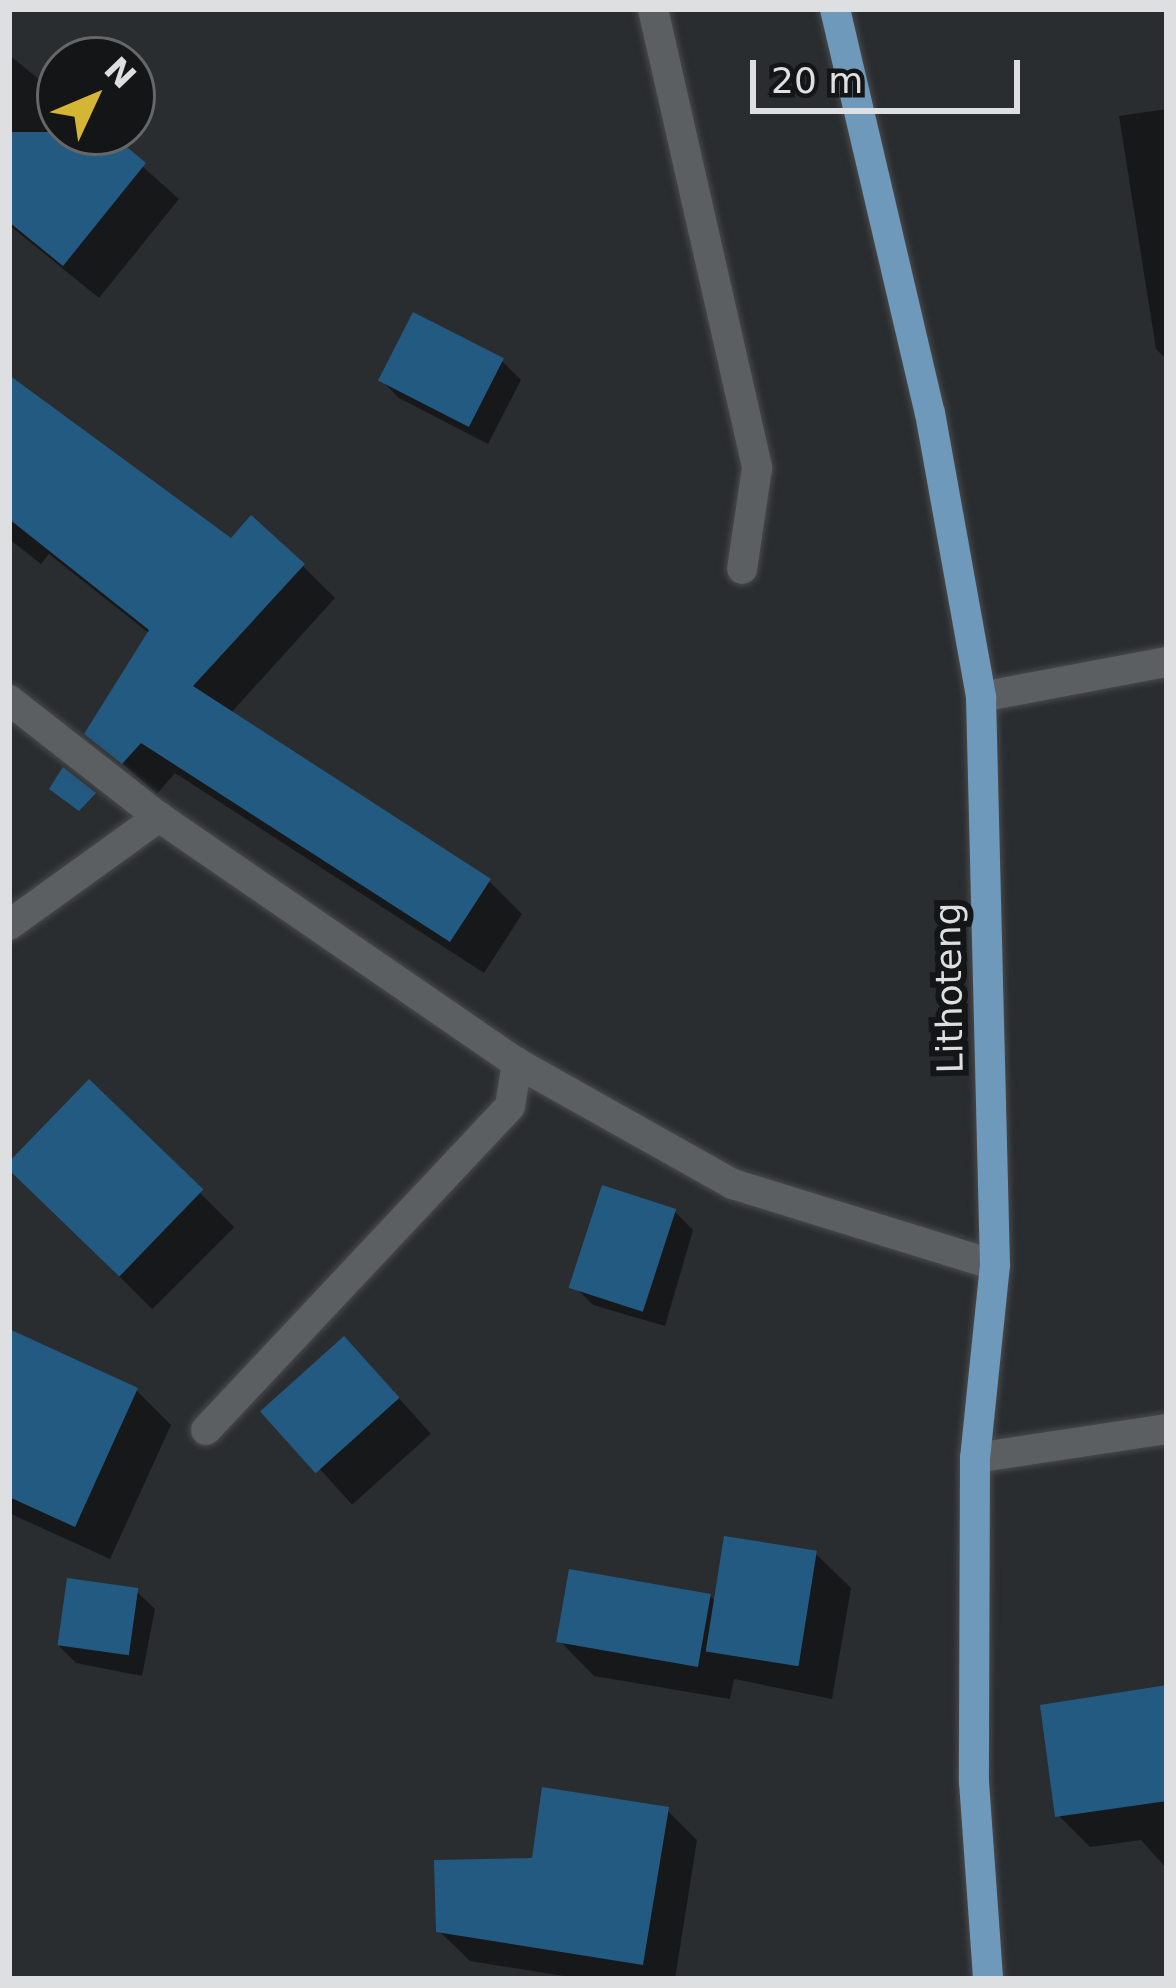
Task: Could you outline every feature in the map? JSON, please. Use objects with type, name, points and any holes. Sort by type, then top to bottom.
[{"type":"main road","name":"Lithoteng","points":[[835,9],[930,413],[981,698],[994,1265],[975,1458],[974,1782],[988,1979]]},
{"type":"street","points":[[653,9],[757,468],[742,569]]},
{"type":"street","points":[[981,698],[1167,662]]},
{"type":"street","points":[[9,700],[159,817],[517,1063],[734,1184],[994,1265]]},
{"type":"street","points":[[9,925],[159,817]]},
{"type":"street","points":[[206,1430],[511,1106],[517,1063]]},
{"type":"street","points":[[975,1458],[1167,1429]]},
{"type":"building","points":[[9,132],[36,132],[36,156],[138,156],[146,163],[63,266],[9,222]]},
{"type":"building","points":[[413,312],[504,358],[469,427],[378,381]]},
{"type":"building","points":[[9,375],[231,538],[251,515],[305,564],[193,686],[491,879],[450,942],[141,743],[122,764],[84,734],[149,630],[9,519]]},
{"type":"building","points":[[63,767],[96,793],[79,811],[49,789]]},
{"type":"building","points":[[89,1079],[203,1189],[119,1276],[9,1170],[9,1162]]},
{"type":"building","points":[[602,1185],[676,1209],[643,1312],[569,1288]]},
{"type":"building","points":[[9,1329],[138,1388],[75,1527],[9,1497]]},
{"type":"building","points":[[344,1336],[400,1398],[316,1473],[260,1412]]},
{"type":"building","points":[[724,1536],[817,1551],[799,1666],[706,1652]]},
{"type":"building","points":[[569,1569],[711,1594],[698,1667],[556,1642]]},
{"type":"building","points":[[67,1578],[138,1588],[129,1655],[58,1645]]},
{"type":"building","points":[[1167,1685],[1167,1801],[1055,1817],[1040,1705]]},
{"type":"building","points":[[542,1787],[669,1807],[643,1965],[436,1932],[434,1860],[532,1858]]}]
